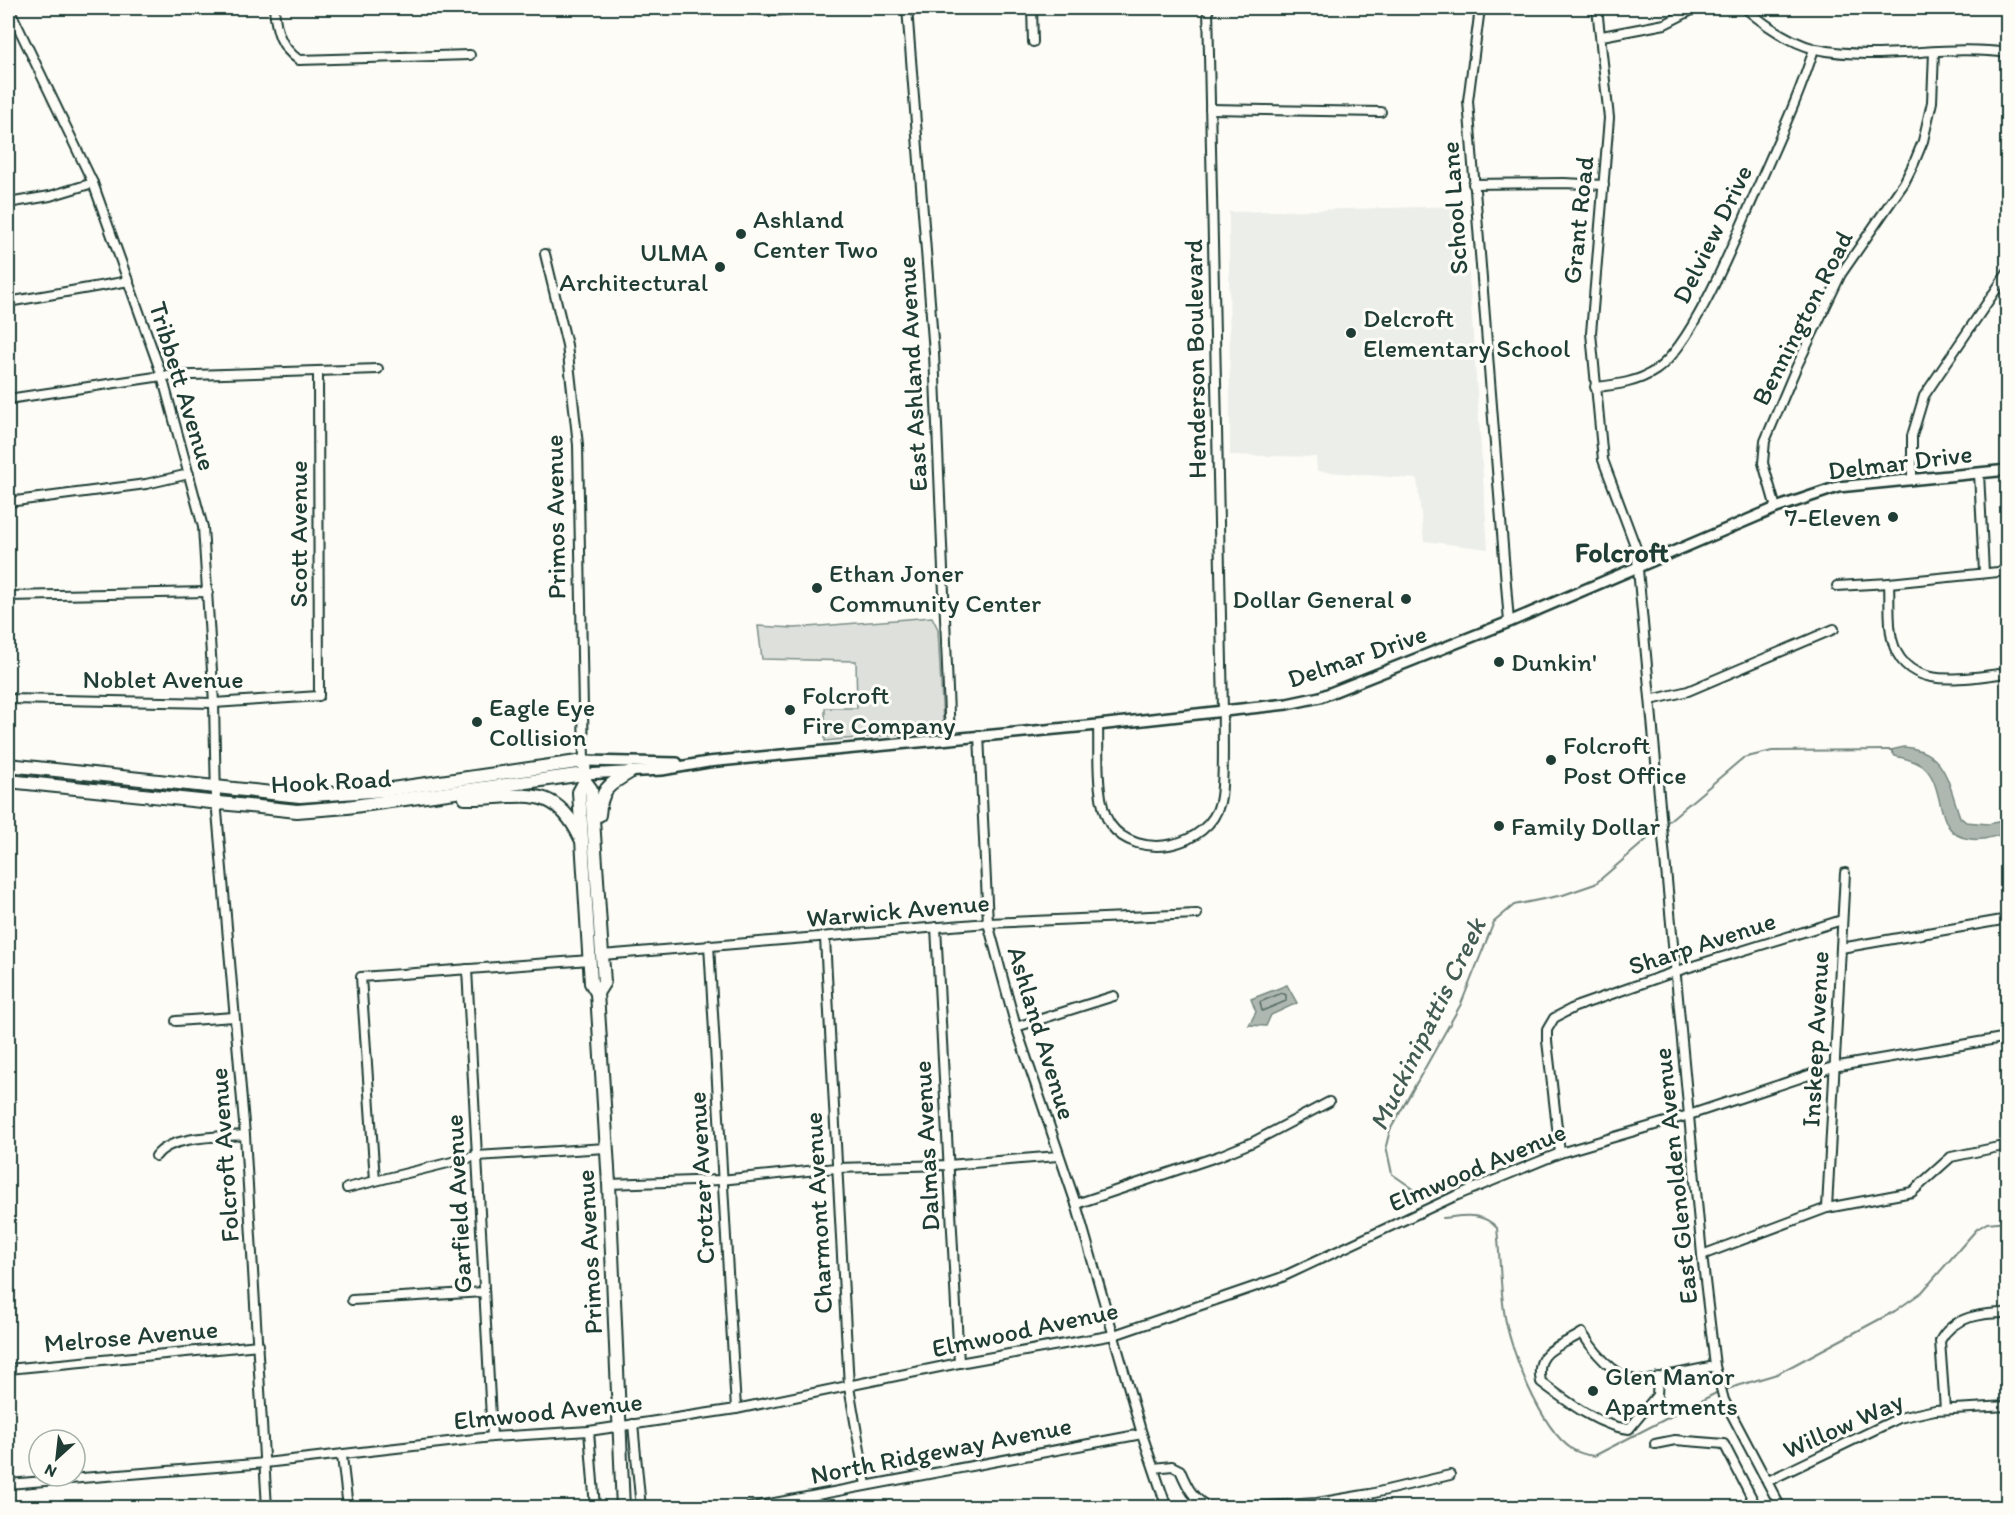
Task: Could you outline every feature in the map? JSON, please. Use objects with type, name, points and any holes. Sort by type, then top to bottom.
[{"type":"main road","name":"Primos Avenue","points":[[584,761],[585,778],[591,789],[589,844],[591,983],[597,993],[626,1425],[623,1508]]},
{"type":"main road","name":"Hook Road","points":[[8,765],[216,785],[286,795],[314,796],[385,790],[584,761]]},
{"type":"main road","points":[[589,844],[602,794],[613,782],[630,772]]},
{"type":"main road","name":"Hook Road","points":[[8,781],[216,800],[280,810],[315,810],[585,778]]},
{"type":"main road","points":[[443,795],[483,799],[542,798],[563,809],[589,844]]},
{"type":"main road","name":"Primos Avenue","points":[[589,844],[602,955],[603,982],[597,993]]},
{"type":"street","name":"Tribbett Avenue","points":[[9,8],[93,183],[162,376],[203,527],[214,703],[216,800]]},
{"type":"street","points":[[274,8],[276,25],[286,51],[299,60],[470,55]]},
{"type":"street","points":[[754,8],[770,11],[807,8]]},
{"type":"street","name":"East Ashland Avenue","points":[[908,8],[934,353],[950,738]]},
{"type":"street","points":[[1032,8],[1033,42]]},
{"type":"street","name":"Henderson Boulevard","points":[[1098,725],[1102,806],[1110,824],[1124,837],[1139,844],[1181,844],[1200,834],[1210,822],[1220,802],[1223,710],[1208,8]]},
{"type":"street","name":"School Lane","points":[[1480,8],[1468,101],[1509,622]]},
{"type":"street","name":"Grant Road","points":[[1597,8],[1602,36],[1609,118],[1592,303],[1591,333],[1595,387],[1603,460],[1635,548],[1638,567],[1662,826]]},
{"type":"street","points":[[1602,36],[1665,24],[1696,8]]},
{"type":"street","points":[[1745,8],[1778,32],[1814,49],[1848,52],[1934,52],[1967,49],[2007,53]]},
{"type":"street","name":"Delview Drive","points":[[1595,387],[1634,381],[1657,370],[1679,348],[1732,246],[1790,119],[1814,49]]},
{"type":"street","name":"Bennington Road","points":[[1776,508],[1763,463],[1765,441],[1796,368],[1841,274],[1904,183],[1914,163],[1923,141],[1932,102],[1934,52]]},
{"type":"street","points":[[1210,109],[1381,112]]},
{"type":"street","points":[[8,203],[50,196],[93,183]]},
{"type":"street","points":[[1473,184],[1604,185]]},
{"type":"street","name":"Primos Avenue","points":[[545,254],[567,345],[578,445],[584,761]]},
{"type":"street","points":[[1912,479],[1912,436],[1924,396],[2007,272]]},
{"type":"street","points":[[8,302],[129,281]]},
{"type":"street","points":[[8,399],[162,376],[318,373],[378,369]]},
{"type":"street","name":"Scott Avenue","points":[[318,373],[319,696]]},
{"type":"street","name":"Delmar Drive","points":[[585,778],[690,764],[1098,725],[1320,697],[1509,622],[1776,508],[1838,487],[2007,470]]},
{"type":"street","points":[[1979,473],[1984,573]]},
{"type":"street","points":[[8,502],[146,484],[189,474]]},
{"type":"street","points":[[1837,586],[1889,584],[2007,571]]},
{"type":"street","points":[[1889,584],[1892,639],[1897,653],[1912,671],[1931,679],[2007,674]]},
{"type":"street","points":[[8,596],[208,592]]},
{"type":"street","points":[[1652,700],[1688,691],[1834,629]]},
{"type":"street","name":"Noblet Avenue","points":[[8,699],[214,703],[319,696]]},
{"type":"street","name":"Ashland Avenue","points":[[979,735],[988,923],[1016,1027],[1076,1204],[1114,1335]]},
{"type":"street","name":"Delmar Drive","points":[[584,761],[690,764]]},
{"type":"street","name":"Folcroft Avenue","points":[[216,800],[245,1135],[267,1508]]},
{"type":"street","name":"East Glenolden Avenue","points":[[1662,826],[1702,1255],[1715,1366],[1724,1400],[1768,1481],[1779,1507]]},
{"type":"street","name":"Inskeep Avenue","points":[[1827,1208],[1845,873]]},
{"type":"street","name":"Warwick Avenue","points":[[602,955],[988,923],[1197,914]]},
{"type":"street","points":[[1841,948],[2007,918]]},
{"type":"street","name":"Sharp Avenue","points":[[1560,1153],[1547,1030],[1554,1018],[1575,1007],[1677,971],[1842,920]]},
{"type":"street","name":"Dalmas Avenue","points":[[936,927],[959,1363]]},
{"type":"street","name":"Charmont Avenue","points":[[825,938],[849,1387],[866,1485]]},
{"type":"street","name":"Crotzer Avenue","points":[[709,945],[736,1409]]},
{"type":"street","points":[[375,1180],[361,977],[590,960]]},
{"type":"street","name":"Garfield Avenue","points":[[467,969],[492,1437]]},
{"type":"street","points":[[1016,1027],[1114,996]]},
{"type":"street","points":[[176,1022],[234,1017]]},
{"type":"street","name":"Elmwood Avenue","points":[[8,1484],[342,1456],[492,1437],[589,1431],[736,1409],[959,1363],[1114,1335],[1280,1278],[1453,1197],[1560,1153],[1689,1115],[1833,1067],[2007,1037]]},
{"type":"street","points":[[1076,1204],[1245,1145],[1329,1102]]},
{"type":"street","points":[[156,1156],[167,1144],[245,1135]]},
{"type":"street","points":[[1702,1255],[1827,1208],[1912,1192],[1951,1157],[2007,1145]]},
{"type":"street","points":[[347,1188],[476,1156],[606,1148]]},
{"type":"street","points":[[609,1184],[721,1180],[836,1168],[948,1165],[1058,1156]]},
{"type":"street","points":[[352,1300],[484,1292]]},
{"type":"street","points":[[1945,1409],[1940,1341],[1945,1331],[1972,1316],[2007,1313]]},
{"type":"street","points":[[1658,1377],[1657,1395],[1629,1429],[1615,1428],[1569,1401],[1541,1382],[1538,1369],[1540,1360],[1552,1348],[1582,1333],[1596,1354],[1619,1372],[1643,1381],[1658,1377],[1715,1366]]},
{"type":"street","points":[[1114,1335],[1142,1434],[1167,1508]]},
{"type":"street","name":"Melrose Avenue","points":[[8,1369],[258,1345]]},
{"type":"street","name":"Willow Way","points":[[1768,1481],[1899,1418],[1945,1409],[2007,1406]]},
{"type":"street","points":[[626,1425],[641,1508]]},
{"type":"street","points":[[589,1431],[596,1508]]},
{"type":"street","name":"North Ridgeway Avenue","points":[[748,1508],[1142,1434]]},
{"type":"street","points":[[1654,1444],[1675,1440],[1724,1444],[1757,1508]]},
{"type":"street","points":[[342,1456],[348,1508]]},
{"type":"street","points":[[1154,1468],[1172,1466],[1180,1470],[1190,1493],[1198,1501],[1211,1508]]},
{"type":"street","points":[[1235,1508],[1317,1503],[1370,1494],[1450,1475]]},
{"type":"shaded area","name":"Delcroft Elementary School","points":[[1464,206],[1488,549],[1424,541],[1417,479],[1317,471],[1316,457],[1230,455],[1229,212]]},
{"type":"shaded area","points":[[932,617],[938,629],[943,723],[932,731],[825,741],[825,708],[857,708],[856,661],[762,659],[758,626],[795,628]]},
{"type":"water","points":[[1904,747],[1929,755],[1937,762],[1944,771],[1960,817],[1966,822],[1988,824],[2007,820],[2007,833],[1980,839],[1958,835],[1944,819],[1935,784],[1929,773],[1918,763],[1895,756],[1891,750]]},
{"type":"water","points":[[1287,985],[1297,1003],[1271,1015],[1266,1026],[1249,1025],[1256,1012],[1251,999]]},
{"type":"waterway","name":"Muckinipattis Creek","points":[[1665,824],[1743,758],[1772,751],[1892,750]]},
{"type":"waterway","name":"Muckinipattis Creek","points":[[1425,1197],[1392,1174],[1386,1146],[1390,1130],[1461,1004],[1494,922],[1514,905],[1563,895],[1595,884],[1660,828]]},
{"type":"waterway","name":"Muckinipattis Creek","points":[[1443,1218],[1479,1217],[1497,1228],[1504,1311],[1512,1345],[1538,1406],[1560,1439],[1572,1449],[1594,1456],[1718,1392]]},
{"type":"waterway","name":"Muckinipattis Creek","points":[[1724,1390],[1777,1374],[1895,1311],[1922,1292],[1977,1229],[1987,1223],[2008,1221]]},
{"type":"place","name":"Ashland Center Two","points":[[741,234]]},
{"type":"place","name":"ULMA Architectural","points":[[720,267]]},
{"type":"place","name":"Delcroft Elementary School","points":[[1351,333]]},
{"type":"place","name":"7-Eleven","points":[[1893,517]]},
{"type":"place","name":"Ethan Joner Community Center","points":[[817,588]]},
{"type":"place","name":"Dollar General","points":[[1406,599]]},
{"type":"place","name":"Dunkin'","points":[[1499,662]]},
{"type":"place","name":"Folcroft Fire Company","points":[[790,710]]},
{"type":"place","name":"Eagle Eye Collision","points":[[477,722]]},
{"type":"place","name":"Folcroft Post Office","points":[[1551,760]]},
{"type":"place","name":"Family Dollar","points":[[1499,826]]},
{"type":"place","name":"Glen Manor Apartments","points":[[1593,1391]]},
{"type":"district","name":"Folcroft","points":[[1622,552]]}]
